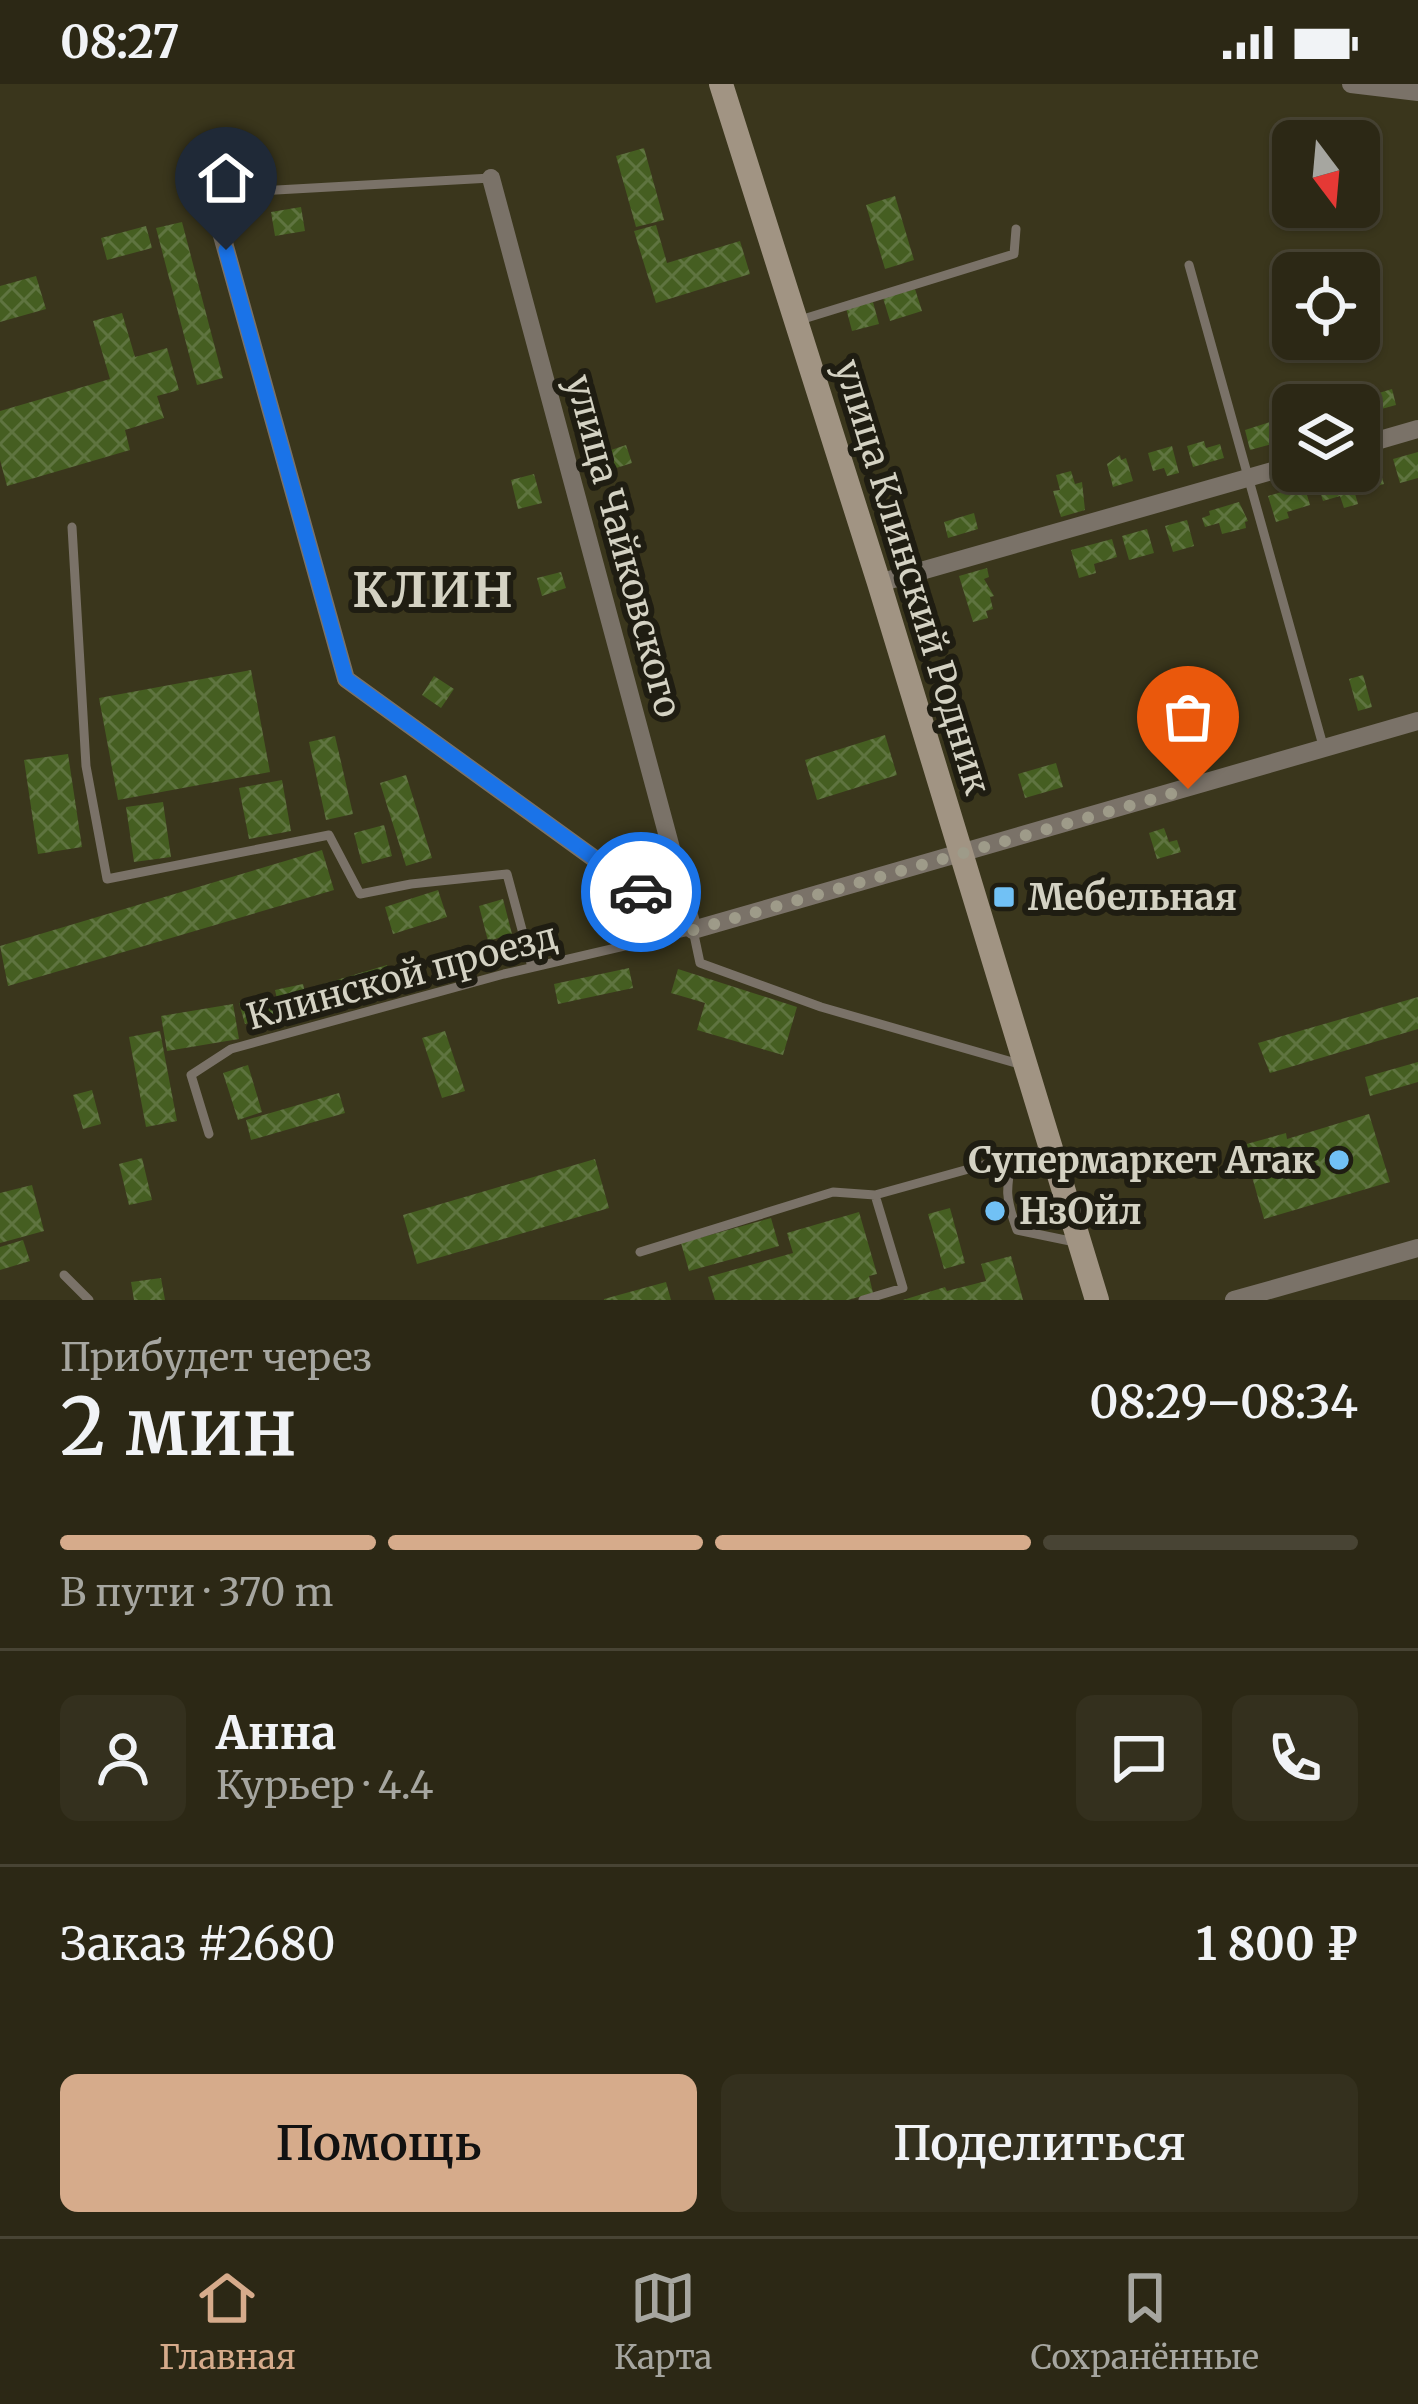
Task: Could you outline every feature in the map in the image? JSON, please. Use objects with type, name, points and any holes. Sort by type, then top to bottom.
[{"type":"main road","name":"улица Клинский Родник","points":[[721,84],[1097,1300]]},
{"type":"street","points":[[1351,84],[1418,92]]},
{"type":"street","name":"улица Чайковского","points":[[491,178],[693,930]]},
{"type":"street","points":[[203,194],[214,207],[346,679],[693,930],[1418,721]]},
{"type":"street","points":[[1380,440],[1418,429]]},
{"type":"street","points":[[879,584],[1272,471]]},
{"type":"street","points":[[1234,1300],[1418,1249]]},
{"type":"lane","points":[[203,194],[491,178]]},
{"type":"lane","points":[[795,322],[1014,254],[1016,230]]},
{"type":"lane","points":[[1189,266],[1324,749]]},
{"type":"lane","points":[[72,527],[86,766],[107,879],[329,836],[360,894],[507,874],[532,967]]},
{"type":"lane","points":[[693,930],[700,963],[821,1007],[1024,1065]]},
{"type":"lane","name":"Клинской проезд","points":[[209,1134],[191,1075],[231,1049],[532,967],[693,930]]},
{"type":"lane","points":[[640,1252],[833,1192],[875,1195],[1050,1149]]},
{"type":"lane","points":[[1012,1157],[1005,1179],[1006,1199],[1017,1230],[1079,1242]]},
{"type":"lane","points":[[863,1300],[903,1288],[875,1195]]},
{"type":"lane","points":[[64,1276],[89,1300]]},
{"type":"building","points":[[644,148],[664,220],[636,227],[616,156]]},
{"type":"building","points":[[895,196],[914,260],[885,269],[866,205]]},
{"type":"building","points":[[301,207],[305,231],[275,236],[271,212]]},
{"type":"building","points":[[182,222],[223,378],[197,385],[156,228]]},
{"type":"building","points":[[656,225],[667,263],[740,241],[750,274],[656,303],[634,231]]},
{"type":"building","points":[[146,226],[152,248],[107,260],[101,238]]},
{"type":"building","points":[[36,276],[46,309],[0,322],[0,286]]},
{"type":"building","points":[[915,289],[922,311],[890,321],[883,298]]},
{"type":"building","points":[[873,302],[879,324],[852,331],[846,308]]},
{"type":"building","points":[[122,313],[135,357],[167,348],[179,390],[157,396],[164,418],[125,430],[130,450],[7,486],[0,460],[0,411],[110,379],[93,321]]},
{"type":"building","points":[[1392,389],[1396,405],[1380,409],[1380,393]]},
{"type":"building","points":[[1270,422],[1272,444],[1250,450],[1245,430]]},
{"type":"building","points":[[1204,441],[1206,448],[1220,444],[1224,458],[1193,467],[1187,446]]},
{"type":"building","points":[[626,445],[632,463],[610,470],[605,452]]},
{"type":"building","points":[[1172,446],[1179,473],[1167,476],[1164,468],[1153,471],[1148,453]]},
{"type":"building","points":[[1418,452],[1418,478],[1400,483],[1393,459]]},
{"type":"building","points":[[1120,455],[1121,460],[1126,458],[1133,481],[1113,487],[1107,464]]},
{"type":"building","points":[[1071,471],[1075,484],[1082,482],[1085,510],[1061,517],[1053,491],[1060,490],[1056,475]]},
{"type":"building","points":[[534,474],[542,503],[518,509],[511,480]]},
{"type":"building","points":[[1306,492],[1310,505],[1287,512],[1289,518],[1276,522],[1268,496]]},
{"type":"building","points":[[1320,492],[1355,492],[1358,504],[1344,508],[1340,496],[1323,501]]},
{"type":"building","points":[[1239,502],[1248,521],[1246,528],[1222,534],[1219,523],[1205,527],[1202,518],[1209,511]]},
{"type":"building","points":[[974,513],[978,529],[948,538],[944,522]]},
{"type":"building","points":[[1187,520],[1194,546],[1173,552],[1165,526]]},
{"type":"building","points":[[1147,529],[1154,553],[1129,560],[1122,536]]},
{"type":"building","points":[[1112,539],[1117,557],[1094,564],[1096,573],[1079,578],[1071,550]]},
{"type":"building","points":[[987,568],[989,577],[984,579],[994,596],[990,597],[993,609],[986,611],[988,618],[973,622],[959,576]]},
{"type":"building","points":[[561,572],[566,588],[542,596],[537,578]]},
{"type":"building","points":[[251,670],[270,772],[118,800],[99,698]]},
{"type":"building","points":[[1363,675],[1372,707],[1358,711],[1349,679]]},
{"type":"building","points":[[434,676],[454,689],[441,708],[422,695]]},
{"type":"building","points":[[885,735],[897,775],[817,800],[805,760]]},
{"type":"building","points":[[335,736],[353,814],[326,820],[309,742]]},
{"type":"building","points":[[68,754],[82,847],[38,854],[24,760]]},
{"type":"building","points":[[1056,763],[1063,787],[1025,798],[1018,774]]},
{"type":"building","points":[[406,775],[432,858],[406,866],[380,783]]},
{"type":"building","points":[[282,780],[291,831],[249,839],[239,788]]},
{"type":"building","points":[[163,802],[171,857],[134,862],[126,807]]},
{"type":"building","points":[[384,825],[392,856],[362,864],[354,833]]},
{"type":"building","points":[[1164,828],[1169,842],[1177,840],[1181,852],[1157,859],[1149,833]]},
{"type":"building","points":[[322,850],[334,890],[8,986],[0,946]]},
{"type":"building","points":[[438,890],[447,917],[393,934],[385,907]]},
{"type":"building","points":[[503,899],[512,934],[488,941],[479,906]]},
{"type":"building","points":[[387,965],[393,986],[316,1008],[310,988]]},
{"type":"building","points":[[629,968],[633,988],[558,1004],[554,984]]},
{"type":"building","points":[[678,969],[797,1007],[783,1055],[697,1030],[705,1003],[671,993]]},
{"type":"building","points":[[303,984],[309,1010],[281,1017],[275,990]]},
{"type":"building","points":[[270,995],[275,1016],[245,1024],[239,1003]]},
{"type":"building","points":[[1418,997],[1418,1029],[1270,1073],[1258,1043]]},
{"type":"building","points":[[233,1004],[239,1039],[167,1051],[161,1016]]},
{"type":"building","points":[[160,1031],[177,1121],[146,1127],[129,1037]]},
{"type":"building","points":[[445,1031],[465,1091],[442,1098],[422,1038]]},
{"type":"building","points":[[1418,1062],[1418,1082],[1370,1096],[1365,1077]]},
{"type":"building","points":[[248,1065],[262,1112],[238,1120],[223,1073]]},
{"type":"building","points":[[92,1090],[101,1124],[83,1129],[73,1095]]},
{"type":"building","points":[[339,1093],[345,1113],[251,1140],[246,1120]]},
{"type":"building","name":"Супермаркет Атак","points":[[1369,1114],[1390,1182],[1264,1219],[1243,1145],[1286,1133],[1287,1139]]},
{"type":"building","points":[[142,1158],[152,1200],[129,1205],[119,1164]]},
{"type":"building","points":[[595,1159],[609,1208],[417,1264],[403,1215]]},
{"type":"building","points":[[32,1185],[44,1231],[0,1243],[0,1193]]},
{"type":"building","points":[[1000,1200],[1006,1216],[988,1222],[982,1206]]},
{"type":"building","points":[[950,1208],[965,1263],[944,1269],[928,1214]]},
{"type":"building","points":[[859,1212],[877,1274],[869,1276],[873,1293],[848,1300],[715,1300],[708,1277],[793,1253],[787,1233]]},
{"type":"building","points":[[771,1218],[779,1246],[689,1271],[681,1243]]},
{"type":"building","points":[[23,1240],[30,1261],[0,1270],[0,1247]]},
{"type":"building","points":[[1011,1256],[1023,1300],[903,1300],[986,1281],[981,1264]]},
{"type":"building","points":[[161,1278],[165,1300],[134,1300],[131,1282]]},
{"type":"building","points":[[666,1282],[671,1300],[604,1300],[604,1299]]},
{"type":"way so far","points":[[641,892],[693,930],[1188,789]]},
{"type":"place","name":"Мебельная","points":[[1004,897]]},
{"type":"place","name":"Супермаркет Атак","points":[[1339,1160]]},
{"type":"place","name":"НзОйл","points":[[995,1211]]},
{"type":"district","name":"КЛИН","points":[[434,590]]},
{"type":"route","points":[[226,250],[346,679],[641,892]]}]
